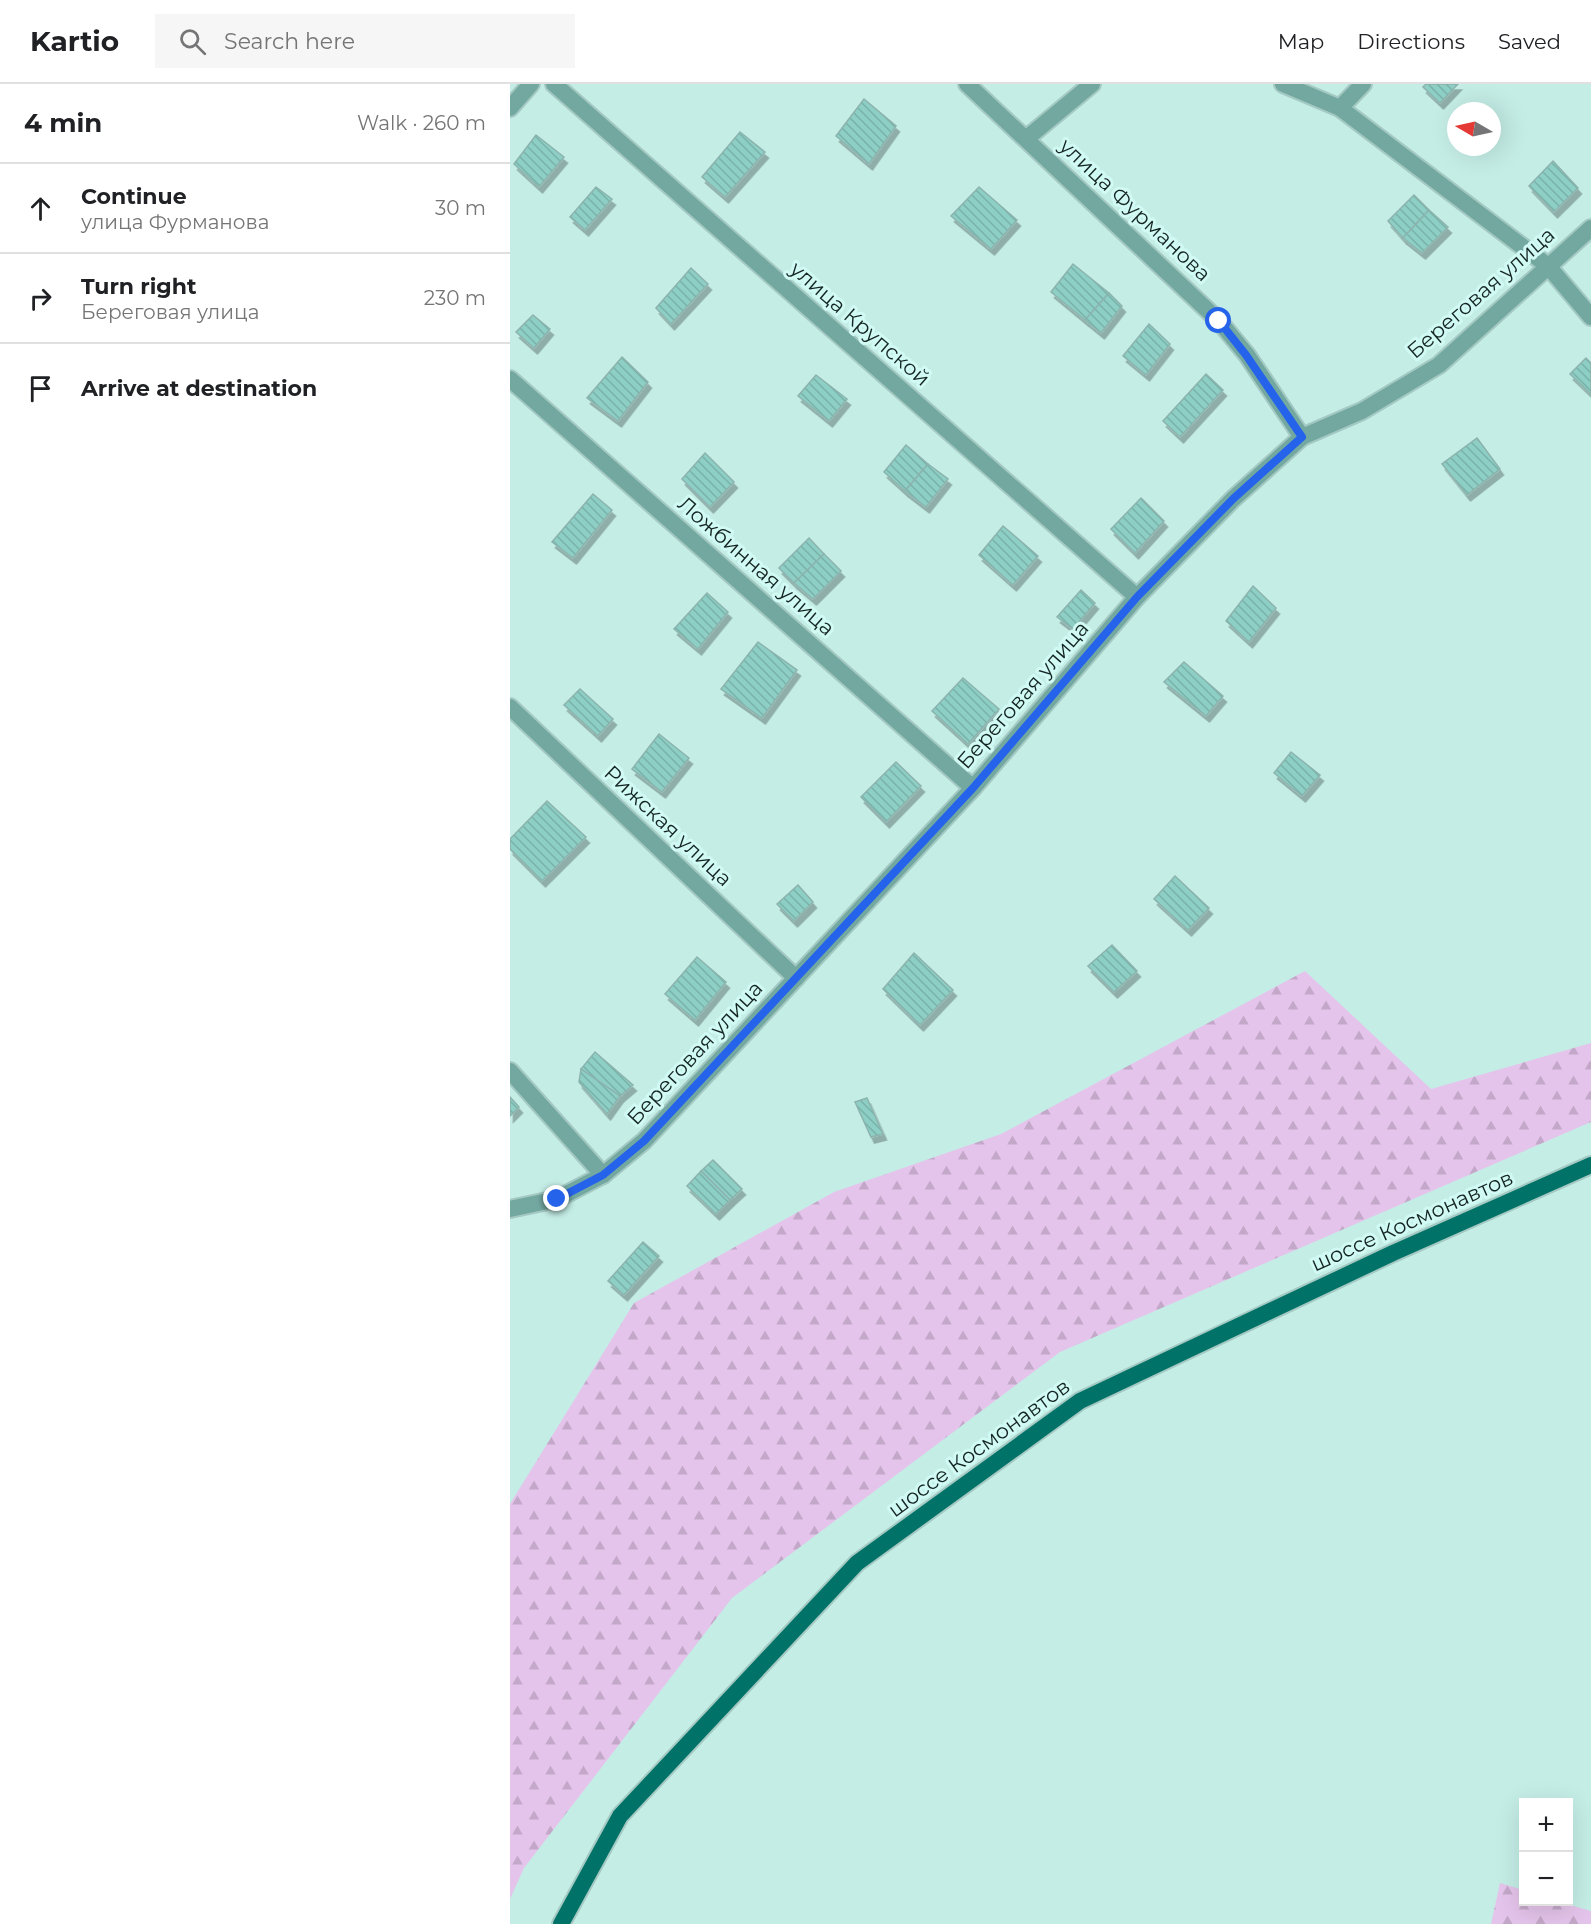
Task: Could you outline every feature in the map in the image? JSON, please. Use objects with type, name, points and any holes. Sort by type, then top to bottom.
[{"type":"main road","name":"шоссе Космонавтов","points":[[561,1924],[620,1816],[857,1563],[1080,1401],[1393,1253],[1591,1165]]},
{"type":"street","points":[[510,108],[531,84]]},
{"type":"street","name":"улица Крупской","points":[[554,84],[1137,597]]},
{"type":"street","name":"улица Фурманова","points":[[968,84],[1219,321],[1246,355],[1302,437]]},
{"type":"street","points":[[1027,138],[1092,84]]},
{"type":"street","points":[[1283,84],[1340,108],[1548,266],[1591,317]]},
{"type":"street","points":[[1340,108],[1364,84]]},
{"type":"street","name":"Береговая улица","points":[[510,1209],[557,1199],[603,1175],[644,1141],[973,788],[1137,597],[1233,499],[1302,437],[1362,411],[1439,364],[1591,228]]},
{"type":"street","name":"Ложбинная улица","points":[[510,379],[973,788]]},
{"type":"street","name":"Рижская улица","points":[[510,707],[796,978]]},
{"type":"street","points":[[510,1071],[603,1175]]},
{"type":"green space","points":[[1305,971],[1431,1089],[1591,1043],[1591,1122],[1060,1352],[732,1598],[524,1868],[510,1899],[510,1504],[634,1303],[834,1192],[1001,1134]]},
{"type":"green space","points":[[1500,1883],[1519,1889],[1519,1906],[1573,1906],[1591,1911],[1591,1924],[1491,1924]]},
{"type":"building","points":[[1426,84],[1458,84],[1440,103],[1423,87]]},
{"type":"building","points":[[864,99],[896,126],[869,164],[836,136]]},
{"type":"building","points":[[740,132],[765,152],[725,197],[702,177]]},
{"type":"building","points":[[536,135],[564,157],[539,187],[514,164]]},
{"type":"building","points":[[1553,161],[1578,188],[1554,212],[1529,186]]},
{"type":"building","points":[[596,187],[612,199],[585,230],[570,217]]},
{"type":"building","points":[[979,187],[1017,220],[991,249],[951,216]]},
{"type":"building","points":[[1414,195],[1429,210],[1403,238],[1388,221]]},
{"type":"building","points":[[1429,210],[1448,227],[1422,253],[1403,238]]},
{"type":"building","points":[[1073,264],[1109,293],[1085,320],[1051,292]]},
{"type":"building","points":[[691,268],[708,284],[671,324],[656,308]]},
{"type":"building","points":[[1109,293],[1122,306],[1101,333],[1085,320]]},
{"type":"building","points":[[533,315],[550,329],[534,348],[516,332]]},
{"type":"building","points":[[1149,324],[1170,344],[1146,375],[1123,356]]},
{"type":"building","points":[[622,357],[648,382],[618,421],[587,398]]},
{"type":"building","points":[[1586,358],[1591,363],[1591,394],[1570,374]]},
{"type":"building","points":[[1206,374],[1223,390],[1180,437],[1163,421]]},
{"type":"building","points":[[816,375],[847,399],[829,421],[798,396]]},
{"type":"building","points":[[1477,438],[1500,469],[1467,495],[1442,464]]},
{"type":"building","points":[[906,445],[928,464],[905,491],[884,472]]},
{"type":"building","points":[[705,453],[734,482],[710,507],[682,479]]},
{"type":"building","points":[[928,464],[948,479],[926,507],[905,491]]},
{"type":"building","points":[[593,494],[612,510],[573,558],[552,542]]},
{"type":"building","points":[[1141,498],[1164,521],[1135,553],[1111,529]]},
{"type":"building","points":[[1003,526],[1038,556],[1013,585],[979,555]]},
{"type":"building","points":[[809,538],[824,554],[794,583],[779,568]]},
{"type":"building","points":[[824,554],[841,571],[813,599],[794,583]]},
{"type":"building","points":[[1253,586],[1276,608],[1249,642],[1226,621]]},
{"type":"building","points":[[1081,590],[1095,603],[1073,629],[1057,617]]},
{"type":"building","points":[[707,593],[728,612],[698,649],[674,629]]},
{"type":"building","points":[[758,642],[797,670],[762,718],[721,689]]},
{"type":"building","points":[[1184,662],[1223,696],[1206,716],[1164,682]]},
{"type":"building","points":[[963,678],[999,709],[968,744],[932,711]]},
{"type":"building","points":[[580,689],[613,719],[598,736],[564,705]]},
{"type":"building","points":[[659,734],[689,758],[662,792],[632,769]]},
{"type":"building","points":[[1291,752],[1320,775],[1302,796],[1274,773]]},
{"type":"building","points":[[896,762],[921,786],[886,822],[861,797]]},
{"type":"building","points":[[547,801],[586,837],[542,881],[510,849],[510,839]]},
{"type":"building","points":[[1175,876],[1209,908],[1188,930],[1154,899]]},
{"type":"building","points":[[798,885],[813,902],[794,921],[777,904]]},
{"type":"building","points":[[1112,945],[1137,971],[1114,992],[1088,966]]},
{"type":"building","points":[[914,953],[953,990],[920,1025],[883,989]]},
{"type":"building","points":[[697,957],[726,982],[695,1020],[665,994]]},
{"type":"building","points":[[595,1052],[633,1085],[620,1096],[581,1069]]},
{"type":"building","points":[[581,1069],[620,1096],[607,1114],[579,1082]]},
{"type":"building","points":[[510,1097],[519,1107],[510,1116]]},
{"type":"building","points":[[867,1098],[883,1134],[871,1137],[855,1102]]},
{"type":"building","points":[[713,1160],[742,1189],[730,1200],[701,1171]]},
{"type":"building","points":[[701,1171],[730,1200],[716,1214],[687,1186]]},
{"type":"building","points":[[643,1242],[659,1256],[624,1295],[608,1281]]},
{"type":"route","points":[[557,1199],[603,1175],[644,1141],[973,788],[1137,597],[1233,499],[1302,437],[1246,355],[1219,321]]}]
